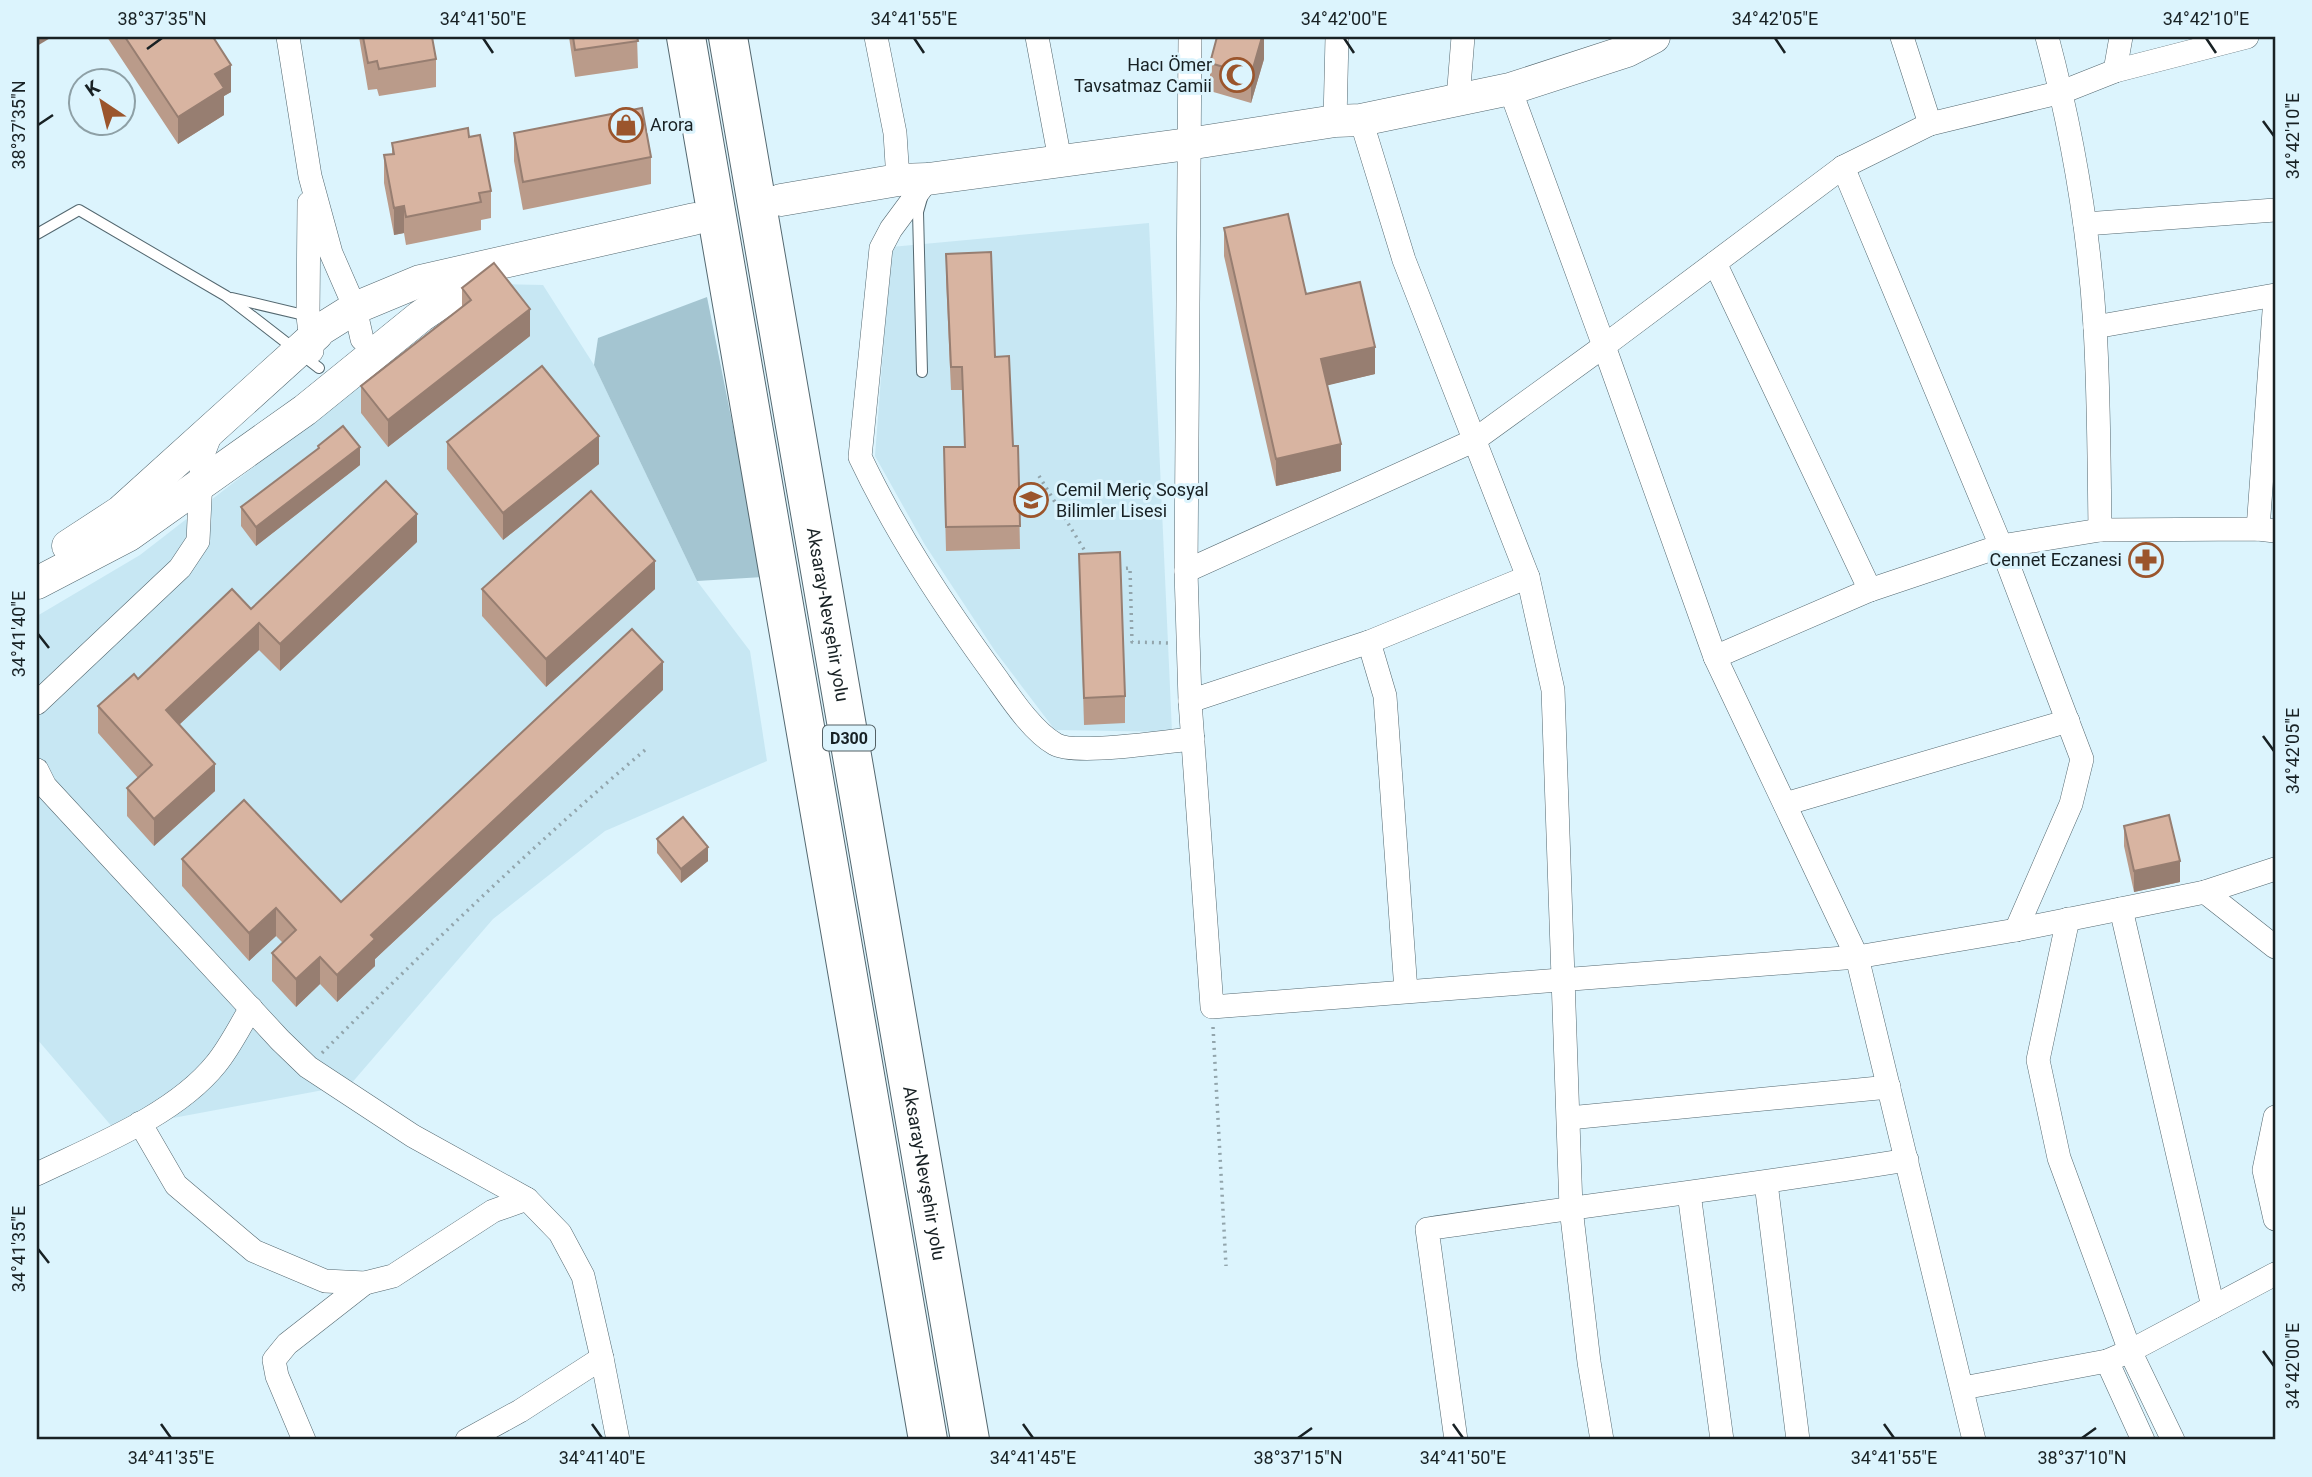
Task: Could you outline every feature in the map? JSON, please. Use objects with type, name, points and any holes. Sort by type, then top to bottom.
[{"type":"highway","name":"D300","points":[[686,37],[928,1440]]},
{"type":"highway","name":"Aksaray-Nevşehir yolu","points":[[728,37],[970,1440]]},
{"type":"street","points":[[288,37],[310,176],[325,335]]},
{"type":"street","points":[[876,37],[895,133],[913,179],[881,248],[860,457],[946,608],[1023,714],[1056,745],[1078,749],[1193,739]]},
{"type":"street","points":[[1037,37],[1060,160]]},
{"type":"street","points":[[1190,37],[1186,571],[1190,701],[1212,1007],[1857,957],[2016,930],[2205,892],[2275,869]]},
{"type":"street","points":[[1337,37],[1348,120],[1528,577],[1553,690],[1572,1208],[1589,1362],[1602,1440]]},
{"type":"street","points":[[1458,99],[1463,37]]},
{"type":"street","points":[[781,200],[913,179],[1188,144],[1348,120],[1510,89],[1627,51],[1654,37]]},
{"type":"street","points":[[1902,37],[1930,124]]},
{"type":"street","points":[[2047,37],[2062,92],[2085,224],[2095,327],[2100,530]]},
{"type":"street","points":[[2115,71],[2121,37]]},
{"type":"street","points":[[1186,571],[1474,441],[1843,167],[1930,124],[2062,92],[2115,71],[2247,37]]},
{"type":"street","points":[[1510,89],[1715,657],[1857,957],[1974,1440]]},
{"type":"street","points":[[1843,167],[2001,546],[2082,759],[2071,804],[2016,930]]},
{"type":"street","points":[[310,176],[331,253],[325,335]]},
{"type":"street","points":[[2085,224],[2275,210]]},
{"type":"street","points":[[37,567],[120,512],[325,335],[419,281],[694,219]]},
{"type":"street","points":[[1716,263],[1870,590]]},
{"type":"street","points":[[37,583],[128,535],[305,410],[421,316],[496,265]]},
{"type":"street","points":[[1715,657],[1870,590],[2001,546],[2100,530],[2267,530],[2275,296],[2095,327]]},
{"type":"street","points":[[325,335],[363,356],[353,371]]},
{"type":"street","points":[[37,703],[180,568],[198,541],[202,457],[212,431]]},
{"type":"street","points":[[1190,701],[1369,642],[1528,577]]},
{"type":"street","points":[[1369,642],[1384,696],[1406,991]]},
{"type":"street","points":[[1785,804],[2068,721]]},
{"type":"street","points":[[37,770],[45,786],[309,1067],[413,1136],[527,1199],[560,1233],[583,1276],[618,1440]]},
{"type":"street","points":[[2205,892],[2275,947]]},
{"type":"street","points":[[2121,909],[2213,1307]]},
{"type":"street","points":[[2068,919],[2038,1060],[2059,1158],[2130,1351],[2173,1440]]},
{"type":"street","points":[[37,1174],[140,1123],[182,1096],[216,1064],[251,1008]]},
{"type":"street","points":[[1569,1118],[1889,1087]]},
{"type":"street","points":[[2275,1117],[2264,1170],[2275,1219]]},
{"type":"street","points":[[140,1123],[176,1185],[254,1251],[325,1281],[365,1283],[393,1276],[493,1212],[527,1199]]},
{"type":"street","points":[[1457,1440],[1427,1229],[1766,1183],[1907,1160]]},
{"type":"street","points":[[1766,1183],[1798,1440]]},
{"type":"street","points":[[1689,1193],[1722,1440]]},
{"type":"street","points":[[1963,1388],[2107,1361],[2275,1274]]},
{"type":"street","points":[[304,1440],[277,1376],[274,1360],[288,1344],[365,1283]]},
{"type":"street","points":[[467,1440],[520,1411],[602,1357]]},
{"type":"street","points":[[2107,1361],[2143,1440]]},
{"type":"lane","points":[[913,179],[918,212],[922,372]]},
{"type":"lane","points":[[37,234],[79,210],[226,296],[325,335]]},
{"type":"lane","points":[[226,296],[325,335]]},
{"type":"path","points":[[1039,476],[1090,559]]},
{"type":"path","points":[[1109,570],[1130,568],[1132,642],[1188,644]]},
{"type":"path","points":[[309,1067],[418,957],[563,820],[645,750]]},
{"type":"path","points":[[1212,1007],[1226,1266]]},
{"type":"shaded area","name":"Cemil Meriç Sosyal Bilimler Lisesi","points":[[1149,223],[1172,732],[1055,730],[995,651],[925,545],[875,456],[891,247]]},
{"type":"shaded area","points":[[490,284],[543,285],[594,365],[697,581],[750,651],[767,761],[605,831],[493,919],[350,1085],[114,1129],[37,1039],[37,616],[140,555]]},
{"type":"shaded area","points":[[707,297],[763,577],[697,581],[594,365],[598,338]]},
{"type":"building","points":[[125,37],[213,37],[231,65],[215,74],[224,88],[178,117]]},
{"type":"building","points":[[363,37],[432,37],[436,59],[379,69],[377,61],[368,63]]},
{"type":"building","points":[[573,37],[637,37],[638,41],[575,50]]},
{"type":"building","points":[[1217,37],[1262,37],[1251,75],[1210,63]]},
{"type":"building","points":[[642,108],[651,157],[523,182],[514,133]]},
{"type":"building","points":[[468,128],[469,137],[480,135],[491,191],[479,193],[481,202],[406,217],[404,206],[394,208],[384,155],[394,154],[392,143]]},
{"type":"building","points":[[1288,214],[1306,294],[1360,282],[1375,347],[1321,359],[1341,444],[1276,459],[1224,228]]},
{"type":"building","points":[[991,252],[995,357],[1009,356],[1013,446],[1018,446],[1020,526],[946,527],[944,447],[965,447],[962,367],[951,367],[946,254]]},
{"type":"building","points":[[494,263],[530,309],[388,420],[361,386],[471,300],[462,288]]},
{"type":"building","points":[[542,366],[599,436],[503,513],[447,442]]},
{"type":"building","points":[[343,426],[360,447],[256,527],[241,507],[319,448],[318,446]]},
{"type":"building","points":[[386,481],[417,514],[280,644],[259,623],[166,710],[215,764],[154,819],[127,788],[152,765],[98,706],[134,674],[138,679],[232,589],[251,609]]},
{"type":"building","points":[[591,491],[655,561],[546,659],[482,589]]},
{"type":"building","points":[[1120,552],[1125,696],[1084,698],[1079,554]]},
{"type":"building","points":[[632,629],[663,662],[371,935],[375,939],[337,975],[320,957],[296,979],[272,953],[296,930],[276,908],[249,933],[182,859],[244,800],[341,902]]},
{"type":"building","points":[[2169,815],[2180,861],[2134,871],[2124,826]]},
{"type":"building","points":[[683,817],[708,847],[681,869],[657,839]]},
{"type":"place","name":"Hacı Ömer Tavsatmaz Camii","points":[[1237,75]]},
{"type":"place","name":"Arora","points":[[626,125]]},
{"type":"place","name":"Cemil Meriç Sosyal Bilimler Lisesi","points":[[1031,500]]},
{"type":"place","name":"Cennet Eczanesi","points":[[2146,560]]}]
